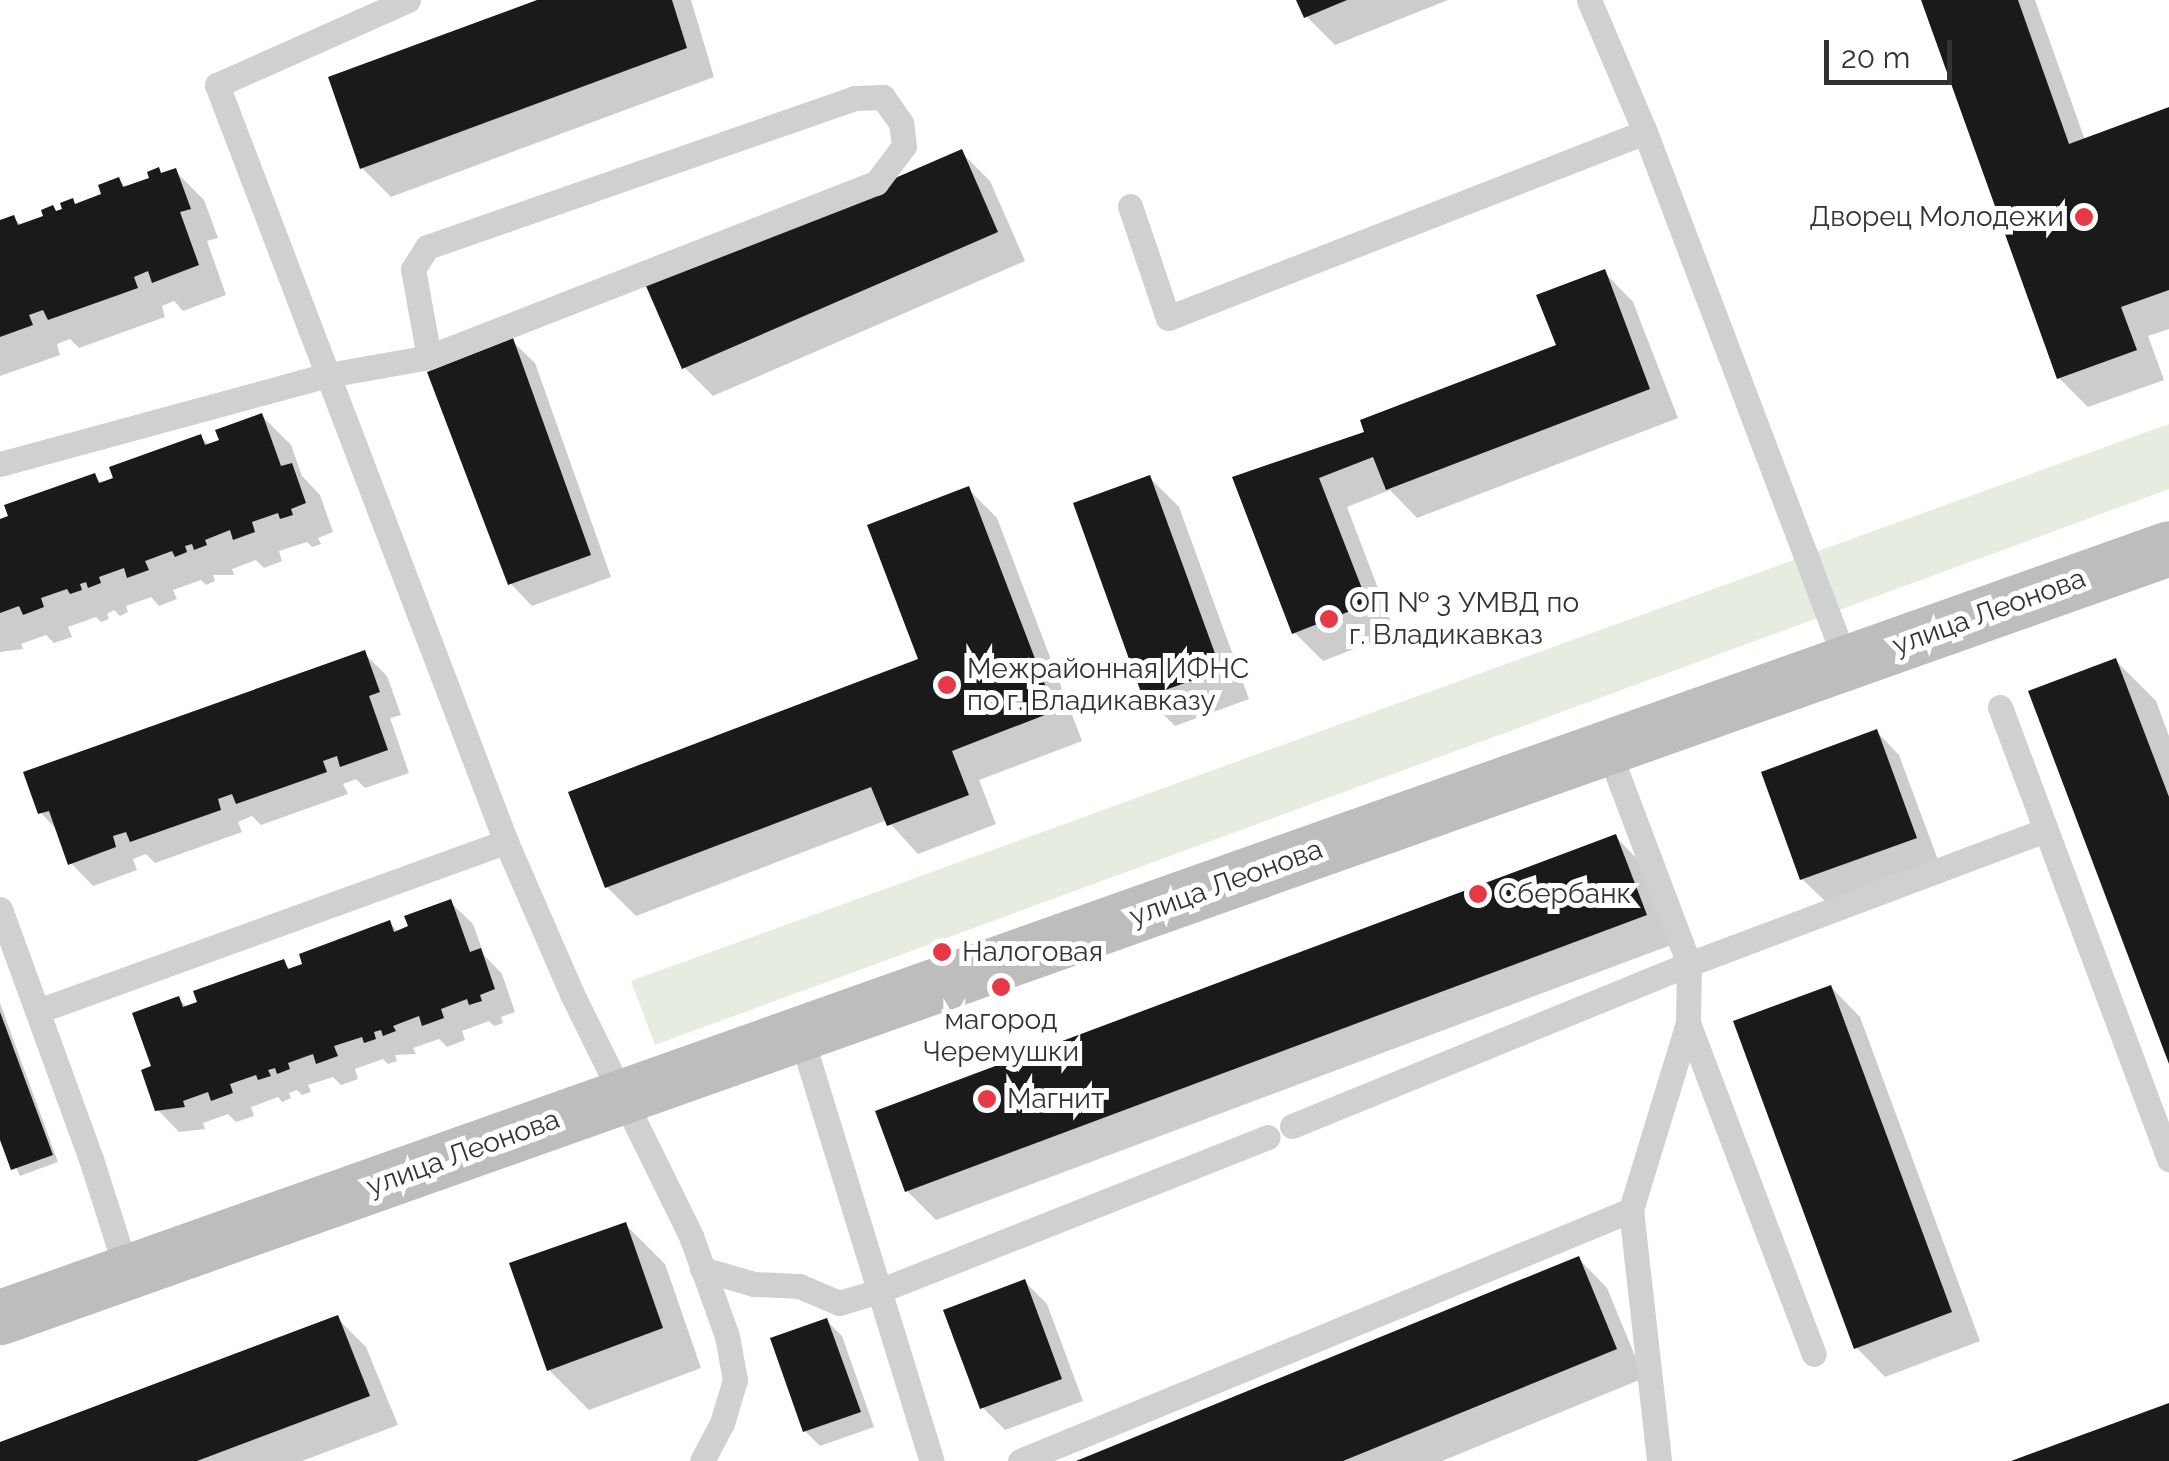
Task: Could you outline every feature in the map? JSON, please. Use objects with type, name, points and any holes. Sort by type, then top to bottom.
[{"type":"street","name":"улица Леонова","points":[[0,1318],[2169,548]]},
{"type":"lane","points":[[408,0],[217,85],[506,842],[572,994],[624,1096],[702,1269],[727,1336],[734,1380],[722,1423],[702,1461]]},
{"type":"lane","points":[[1589,0],[1646,132],[1846,662]]},
{"type":"lane","points":[[0,464],[328,375],[429,356],[876,182],[904,146],[902,123],[883,97],[856,98],[426,247],[413,270],[429,356]]},
{"type":"lane","points":[[1130,206],[1168,318],[1646,132]]},
{"type":"lane","points":[[2000,707],[2169,1159]]},
{"type":"lane","points":[[1607,747],[1689,964],[1688,1023],[1631,1210],[1659,1461]]},
{"type":"lane","points":[[1292,1126],[1689,964],[2046,830]]},
{"type":"lane","points":[[38,1011],[506,842]]},
{"type":"lane","points":[[0,909],[127,1272]]},
{"type":"lane","points":[[1688,1023],[1814,1354]]},
{"type":"lane","points":[[800,1033],[932,1461]]},
{"type":"lane","points":[[702,1269],[754,1284],[798,1286],[840,1303],[880,1292],[1268,1137]]},
{"type":"lane","points":[[1020,1461],[1631,1210]]},
{"type":"shaded area","points":[[2169,424],[2169,489],[655,1045],[631,981]]},
{"type":"building","points":[[537,0],[672,0],[687,48],[360,169],[328,77]]},
{"type":"building","points":[[1296,0],[1347,0],[1304,18]]},
{"type":"building","name":"Дворец Молодежи","points":[[1921,0],[2018,0],[2069,144],[2169,107],[2169,290],[2121,307],[2137,350],[2057,379]]},
{"type":"building","points":[[962,149],[998,232],[682,369],[646,286]]},
{"type":"building","points":[[159,167],[161,173],[176,168],[191,209],[180,212],[199,265],[152,283],[148,271],[134,277],[138,288],[48,320],[43,310],[29,315],[33,325],[0,337],[0,220],[14,215],[18,225],[43,216],[41,210],[53,205],[56,211],[62,209],[60,203],[73,198],[75,204],[101,194],[98,185],[119,177],[123,187],[149,178],[147,172]]},
{"type":"building","points":[[1605,269],[1650,389],[1386,490],[1373,457],[1319,478],[1368,604],[1292,634],[1232,477],[1364,432],[1360,420],[1556,345],[1536,295]]},
{"type":"building","points":[[513,338],[591,555],[508,585],[427,372]]},
{"type":"building","points":[[262,413],[281,466],[292,463],[306,503],[291,509],[293,515],[280,519],[278,513],[252,522],[255,532],[233,540],[230,530],[205,540],[207,545],[194,550],[192,544],[185,546],[187,552],[175,557],[172,551],[145,561],[149,570],[127,578],[124,568],[99,577],[101,583],[88,588],[86,582],[80,584],[82,590],[70,594],[67,589],[41,598],[44,607],[23,615],[19,606],[0,613],[0,519],[8,516],[4,505],[95,473],[99,483],[113,478],[109,467],[201,434],[205,445],[219,440],[215,430]]},
{"type":"building","points":[[1150,475],[1221,670],[1143,698],[1073,503]]},
{"type":"building","name":"Межрайонная ИФНС по г. Владикавказу","points":[[969,486],[1055,711],[952,751],[969,795],[887,826],[871,787],[605,888],[568,792],[918,659],[867,525]]},
{"type":"building","points":[[365,650],[380,692],[369,696],[388,750],[340,767],[337,756],[323,761],[327,772],[236,804],[232,794],[218,799],[221,810],[130,842],[126,832],[113,836],[116,847],[68,865],[49,811],[38,814],[23,772]]},
{"type":"building","points":[[2116,658],[2169,797],[2169,1064],[2028,691]]},
{"type":"building","points":[[1877,729],[1917,838],[1800,880],[1761,772]]},
{"type":"building","points":[[1616,834],[1647,915],[905,1192],[875,1111]]},
{"type":"building","points":[[451,899],[470,952],[481,948],[495,989],[480,995],[482,1001],[469,1005],[467,999],[441,1009],[444,1018],[422,1026],[419,1016],[393,1026],[396,1031],[383,1036],[381,1030],[374,1032],[376,1039],[364,1043],[362,1037],[334,1046],[338,1056],[316,1064],[313,1054],[288,1063],[290,1069],[277,1074],[275,1068],[268,1070],[271,1076],[258,1080],[256,1075],[230,1084],[233,1093],[211,1101],[208,1092],[183,1101],[185,1107],[155,1111],[141,1070],[151,1066],[132,1013],[179,996],[183,1007],[197,1002],[193,991],[284,959],[288,969],[302,964],[299,954],[390,920],[394,932],[408,926],[404,916]]},
{"type":"building","points":[[1831,985],[1952,1312],[1854,1349],[1733,1021]]},
{"type":"building","points":[[0,1012],[53,1155],[11,1170],[0,1140]]},
{"type":"building","points":[[626,1222],[663,1328],[547,1371],[509,1263]]},
{"type":"building","points":[[1579,1256],[1617,1349],[1343,1461],[1076,1461]]},
{"type":"building","points":[[1025,1279],[1062,1379],[980,1409],[943,1310]]},
{"type":"building","points":[[338,1315],[370,1396],[197,1461],[0,1461],[0,1442]]},
{"type":"building","points":[[827,1318],[861,1412],[803,1432],[770,1338]]},
{"type":"building","points":[[2169,1403],[2169,1461],[2011,1461]]},
{"type":"place","name":"Дворец Молодежи","points":[[2084,217]]},
{"type":"place","name":"ОП № 3 УМВД по г. Владикавказ","points":[[1329,619]]},
{"type":"place","name":"Межрайонная ИФНС по г. Владикавказу","points":[[947,685]]},
{"type":"place","name":"Сбербанк","points":[[1478,894]]},
{"type":"place","name":"Налоговая","points":[[942,952]]},
{"type":"place","name":"магород Черемушки","points":[[1001,987]]},
{"type":"place","name":"Магнит","points":[[987,1099]]}]
